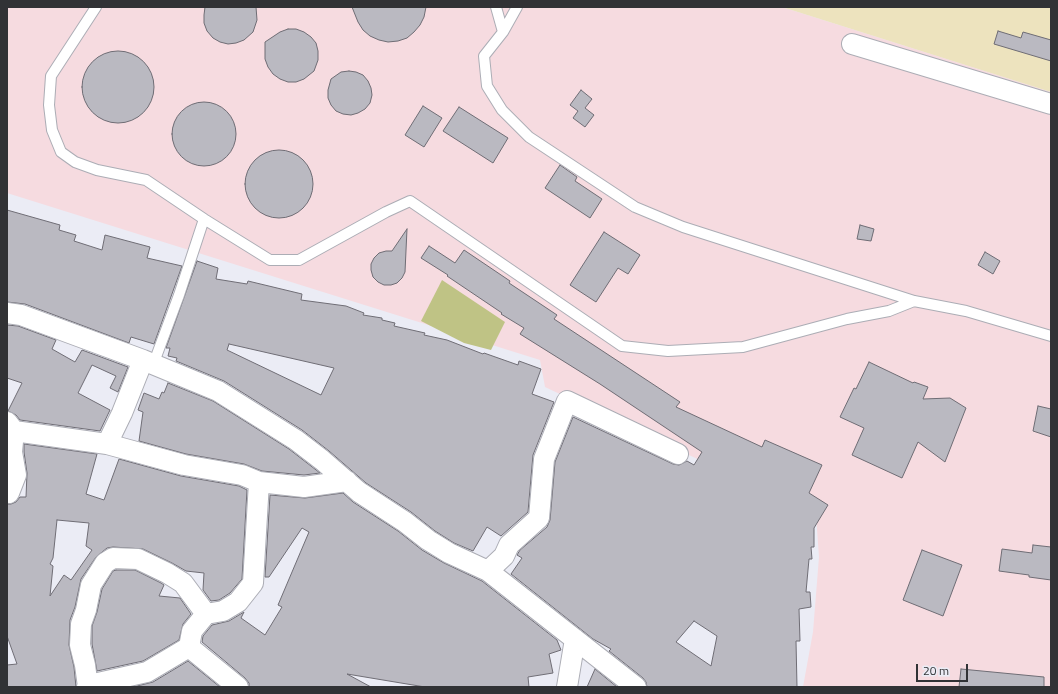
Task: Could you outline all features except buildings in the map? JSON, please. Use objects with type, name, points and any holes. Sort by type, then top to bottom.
[{"type":"street","points":[[852,44],[1051,104]]},
{"type":"street","points":[[7,313],[21,315],[148,362],[218,391],[296,440],[322,460],[358,492],[405,522],[428,540],[449,553],[488,571],[636,687]]},
{"type":"street","points":[[107,444],[148,362]]},
{"type":"street","points":[[488,571],[504,556],[509,545],[538,518],[544,459],[567,401],[678,454]]},
{"type":"street","points":[[9,494],[16,475],[10,427],[107,444],[184,465],[242,475],[259,482],[304,487],[347,481]]},
{"type":"street","points":[[206,614],[183,583],[167,573],[138,559],[113,558],[105,563],[91,585],[86,610],[81,624],[80,645],[88,687],[98,683],[146,672],[189,647],[192,632],[206,614],[223,611],[238,602],[253,583],[259,482]]},
{"type":"street","points":[[567,687],[575,639]]},
{"type":"street","points":[[189,647],[238,687]]},
{"type":"lane","points":[[96,7],[51,76],[50,104],[52,130],[61,152],[75,162],[97,170],[146,180],[204,219],[270,260],[299,260],[386,212],[410,201],[622,346],[668,351],[743,347],[847,319],[889,311],[914,301]]},
{"type":"lane","points":[[496,7],[503,32]]},
{"type":"lane","points":[[517,7],[503,32],[484,56],[487,86],[502,110],[529,137],[635,207],[684,227],[914,301],[966,311],[1051,336]]},
{"type":"lane","points":[[148,362],[179,295],[204,219]]},
{"type":"shaded area","points":[[7,7],[782,7],[1051,92],[1051,687],[803,687],[813,632],[819,557],[816,515],[545,387],[540,360],[7,193]]},
{"type":"green space","points":[[442,280],[505,322],[491,350],[464,343],[421,321]]},
{"type":"sand","points":[[782,7],[1051,7],[1051,92]]}]
